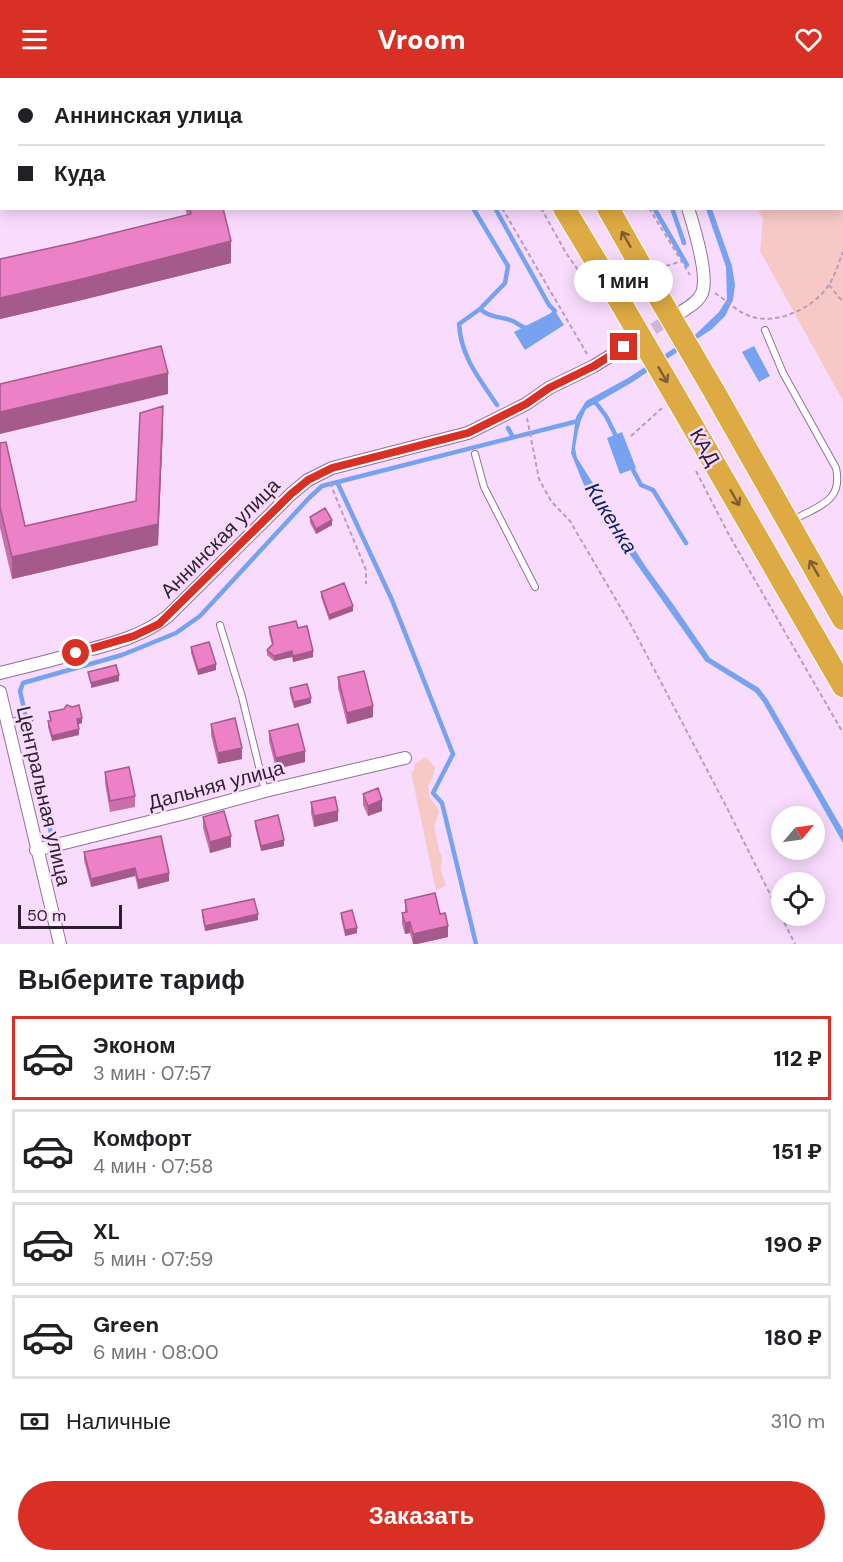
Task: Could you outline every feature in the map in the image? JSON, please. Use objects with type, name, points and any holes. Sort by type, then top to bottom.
[{"type":"highway","name":"КАД","points":[[565,210],[612,288],[674,409],[843,686]]},
{"type":"highway","name":"КАД","points":[[609,210],[843,619]]},
{"type":"street","points":[[681,312],[698,301],[704,286],[697,238],[689,210]]},
{"type":"street","name":"Аннинская улица","points":[[0,673],[134,636],[159,624],[291,494],[322,472],[470,438],[549,388],[594,366],[624,347]]},
{"type":"street","name":"Центральная улица","points":[[0,692],[60,944]]},
{"type":"street","name":"Дальняя улица","points":[[36,850],[265,791],[405,758]]},
{"type":"lane","points":[[765,330],[783,373],[840,479],[839,488],[833,499],[797,518]]},
{"type":"lane","points":[[475,454],[484,487],[535,587]]},
{"type":"lane","points":[[220,625],[242,697],[265,791]]},
{"type":"lane","points":[[7,723],[30,718]]},
{"type":"path","points":[[503,210],[594,366]]},
{"type":"path","points":[[542,210],[566,253],[579,270]]},
{"type":"path","points":[[651,210],[701,295]]},
{"type":"path","points":[[723,299],[754,318],[785,315],[817,300],[829,285],[843,252]]},
{"type":"path","points":[[666,266],[682,261]]},
{"type":"path","points":[[829,285],[843,302]]},
{"type":"path","points":[[631,436],[674,409]]},
{"type":"path","points":[[528,428],[539,479],[551,501],[570,521],[632,627],[795,944]]},
{"type":"path","points":[[697,472],[729,535],[843,733]]},
{"type":"path","points":[[329,481],[366,570],[366,584]]},
{"type":"shaded area","points":[[758,210],[843,210],[843,401],[760,251],[763,219]]},
{"type":"shaded area","points":[[426,757],[435,767],[428,786],[430,798],[439,813],[434,826],[442,856],[441,872],[446,885],[436,891],[411,772],[414,771],[415,764]]},
{"type":"water","name":"Кикенка","points":[[706,210],[712,210],[732,266],[735,285],[733,300],[725,316],[712,329],[631,383],[586,409],[578,431],[575,448],[577,458],[646,567],[710,658],[759,688],[768,700],[843,830],[843,843],[825,811],[825,806],[822,806],[763,702],[755,692],[705,661],[614,532],[583,483],[571,453],[576,417],[586,401],[628,378],[696,334],[719,312],[727,299],[726,267]]},
{"type":"water","points":[[555,311],[564,325],[525,350],[514,332]]},
{"type":"water","points":[[754,346],[770,376],[759,382],[742,352]]},
{"type":"water","points":[[622,432],[636,468],[620,474],[607,438]]},
{"type":"building","points":[[190,210],[223,210],[231,241],[0,298],[0,259],[191,214]]},
{"type":"building","points":[[161,346],[168,373],[0,412],[0,384]]},
{"type":"building","points":[[163,406],[158,524],[12,557],[0,507],[0,443],[6,442],[25,526],[136,501],[140,413]]},
{"type":"building","points":[[325,508],[332,520],[316,529],[310,517]]},
{"type":"building","points":[[344,583],[353,606],[329,615],[321,592]]},
{"type":"building","points":[[296,621],[298,628],[307,626],[313,651],[293,656],[292,651],[274,656],[267,650],[273,644],[269,627]]},
{"type":"building","points":[[209,642],[216,664],[198,670],[191,647]]},
{"type":"building","points":[[116,665],[119,675],[91,683],[88,672]]},
{"type":"building","points":[[364,671],[373,706],[347,713],[338,677]]},
{"type":"building","points":[[307,684],[311,698],[294,702],[290,688]]},
{"type":"building","points":[[67,705],[72,707],[79,705],[82,718],[77,719],[79,729],[52,736],[48,721],[51,721],[49,712],[64,709]]},
{"type":"building","points":[[235,718],[242,748],[218,753],[211,724]]},
{"type":"building","points":[[298,724],[305,751],[276,758],[269,731]]},
{"type":"building","points":[[129,767],[135,796],[110,801],[105,772]]},
{"type":"building","points":[[378,788],[382,800],[368,806],[363,794]]},
{"type":"building","points":[[335,797],[338,811],[314,816],[311,802]]},
{"type":"building","points":[[224,811],[231,836],[210,842],[203,817]]},
{"type":"building","points":[[278,815],[284,840],[261,846],[255,821]]},
{"type":"building","points":[[161,836],[169,873],[138,880],[135,868],[91,879],[84,852]]},
{"type":"building","points":[[435,893],[440,914],[445,913],[448,926],[413,934],[410,922],[405,923],[402,913],[407,912],[405,900]]},
{"type":"building","points":[[254,899],[258,914],[205,926],[202,910]]},
{"type":"building","points":[[352,910],[357,928],[345,930],[341,913]]},
{"type":"waterway","points":[[474,210],[508,266],[505,283],[480,309],[459,324],[460,336],[467,357],[497,405]]},
{"type":"waterway","points":[[496,210],[549,305],[555,311],[552,315]]},
{"type":"waterway","points":[[655,210],[687,265]]},
{"type":"waterway","points":[[673,210],[684,243]]},
{"type":"waterway","points":[[480,309],[527,328]]},
{"type":"waterway","points":[[591,402],[596,403],[606,416],[617,438]]},
{"type":"waterway","points":[[25,713],[20,691],[23,683],[122,655],[176,633],[200,616],[322,486],[578,421]]},
{"type":"waterway","points":[[508,428],[513,437]]},
{"type":"waterway","points":[[630,464],[641,485],[653,490],[686,543]]},
{"type":"waterway","points":[[338,484],[392,600],[453,754],[433,793],[442,803],[476,944]]},
{"type":"waterway","points":[[27,723],[51,833]]},
{"type":"tunnel","points":[[638,338],[675,316]]},
{"type":"route","points":[[76,653],[134,636],[159,624],[291,494],[322,472],[468,433],[526,404],[549,388],[594,366],[624,347]]}]
